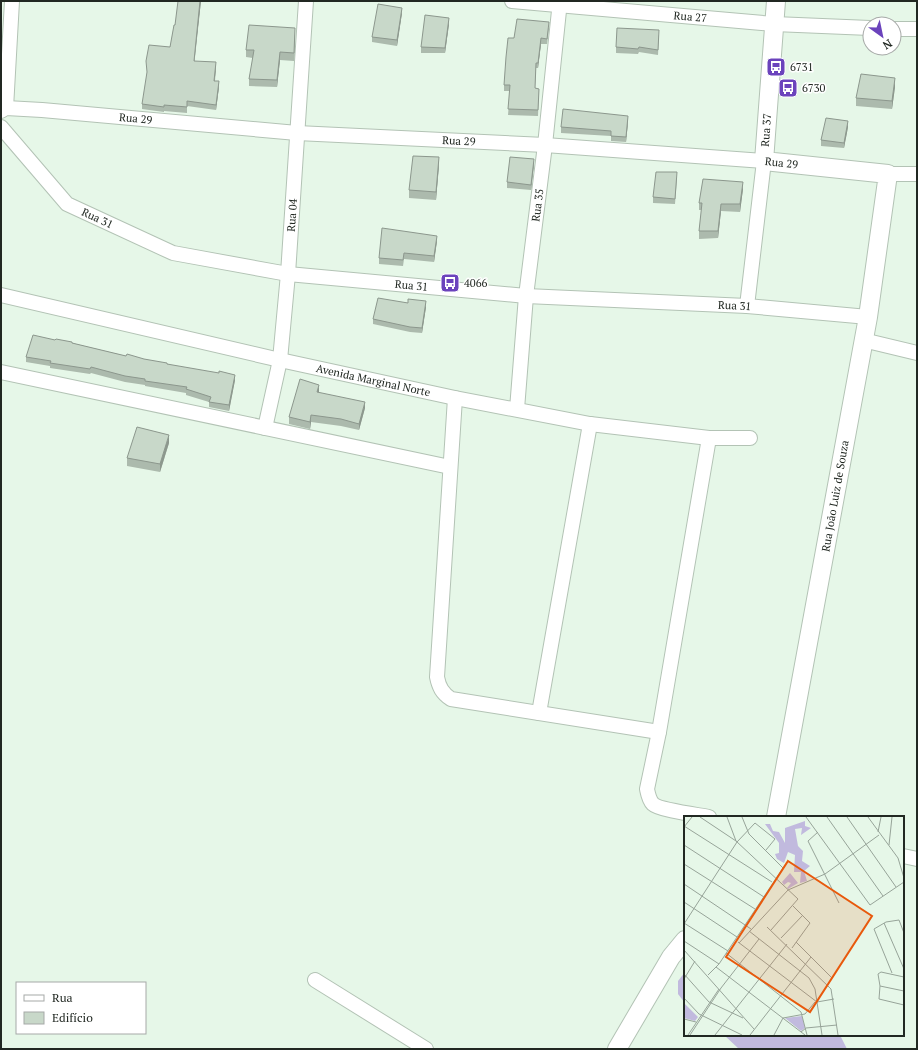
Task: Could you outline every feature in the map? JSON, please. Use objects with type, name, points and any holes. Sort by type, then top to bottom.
[{"type":"street","points":[[4,110],[12,1]]},
{"type":"street","name":"Rua 04","points":[[265,428],[280,360],[288,274],[306,1]]},
{"type":"street","name":"Rua 27","points":[[512,1],[560,3],[774,24],[862,28]]},
{"type":"street","name":"Rua 37","points":[[747,306],[764,161],[776,1]]},
{"type":"street","name":"Rua 35","points":[[517,409],[526,296],[545,145],[560,3]]},
{"type":"street","points":[[902,29],[917,29]]},
{"type":"street","name":"Rua 29","points":[[4,110],[297,133],[545,145],[764,161],[888,174],[917,174]]},
{"type":"street","name":"Rua 31","points":[[1,127],[67,204],[172,253],[288,274],[526,296],[747,306],[868,317]]},
{"type":"street","name":"Rua João Luiz de Souza","points":[[776,816],[864,340],[888,174]]},
{"type":"street","name":"Avenida Marginal Norte","points":[[1,295],[280,360],[455,398],[590,424],[709,438],[750,438]]},
{"type":"street","points":[[864,340],[917,353]]},
{"type":"street","points":[[1,372],[450,467]]},
{"type":"street","points":[[455,398],[436,677],[439,688],[451,699],[659,732]]},
{"type":"street","points":[[539,713],[590,424]]},
{"type":"street","points":[[704,816],[662,808],[654,805],[649,798],[647,789],[659,732],[709,438]]},
{"type":"street","points":[[904,856],[917,859]]},
{"type":"street","points":[[617,1049],[671,957],[684,941]]},
{"type":"street","points":[[315,980],[426,1049]]},
{"type":"shaded area","points":[[684,973],[684,1002],[678,994],[678,981]]},
{"type":"shaded area","points":[[725,1036],[840,1036],[847,1049],[739,1049]]},
{"type":"building","points":[[178,1],[200,1],[194,61],[216,62],[214,81],[219,81],[216,105],[187,101],[187,107],[164,105],[164,107],[142,104],[149,45],[170,47]]},
{"type":"building","points":[[378,4],[402,8],[397,40],[372,37]]},
{"type":"building","points":[[425,15],[449,18],[445,48],[421,47]]},
{"type":"building","points":[[517,19],[549,22],[547,39],[541,38],[538,63],[536,63],[535,88],[539,89],[538,110],[508,109],[510,85],[504,85],[506,57],[508,38],[514,38]]},
{"type":"building","points":[[249,25],[295,28],[294,53],[280,52],[277,80],[249,79],[254,50],[246,50]]},
{"type":"building","points":[[617,28],[659,30],[658,50],[639,47],[638,49],[616,47]]},
{"type":"building","points":[[861,74],[895,78],[892,101],[856,98]]},
{"type":"building","points":[[563,109],[628,116],[626,137],[611,136],[611,131],[561,127]]},
{"type":"building","points":[[826,118],[848,121],[844,143],[821,140]]},
{"type":"building","points":[[413,156],[439,157],[436,192],[409,190]]},
{"type":"building","points":[[510,157],[534,159],[531,185],[507,182]]},
{"type":"building","points":[[656,172],[677,172],[675,199],[653,197]]},
{"type":"building","points":[[703,179],[743,182],[740,204],[721,204],[718,231],[699,231],[702,203],[699,203]]},
{"type":"building","points":[[382,228],[437,236],[434,256],[404,253],[403,260],[379,258]]},
{"type":"building","points":[[378,298],[408,303],[408,299],[426,301],[422,328],[373,319]]},
{"type":"building","points":[[33,335],[72,342],[126,356],[127,354],[167,364],[219,373],[219,371],[235,375],[229,405],[209,402],[211,397],[186,389],[187,387],[145,381],[145,379],[125,376],[91,367],[90,369],[50,363],[51,361],[26,357]]},
{"type":"building","points":[[300,379],[319,385],[317,392],[365,402],[359,424],[341,419],[311,415],[310,422],[289,417]]},
{"type":"building","points":[[137,427],[169,435],[160,464],[127,458]]},
{"type":"place","name":"6731","points":[[776,67]]},
{"type":"place","name":"6730","points":[[788,88]]},
{"type":"place","name":"4066","points":[[450,283]]}]
